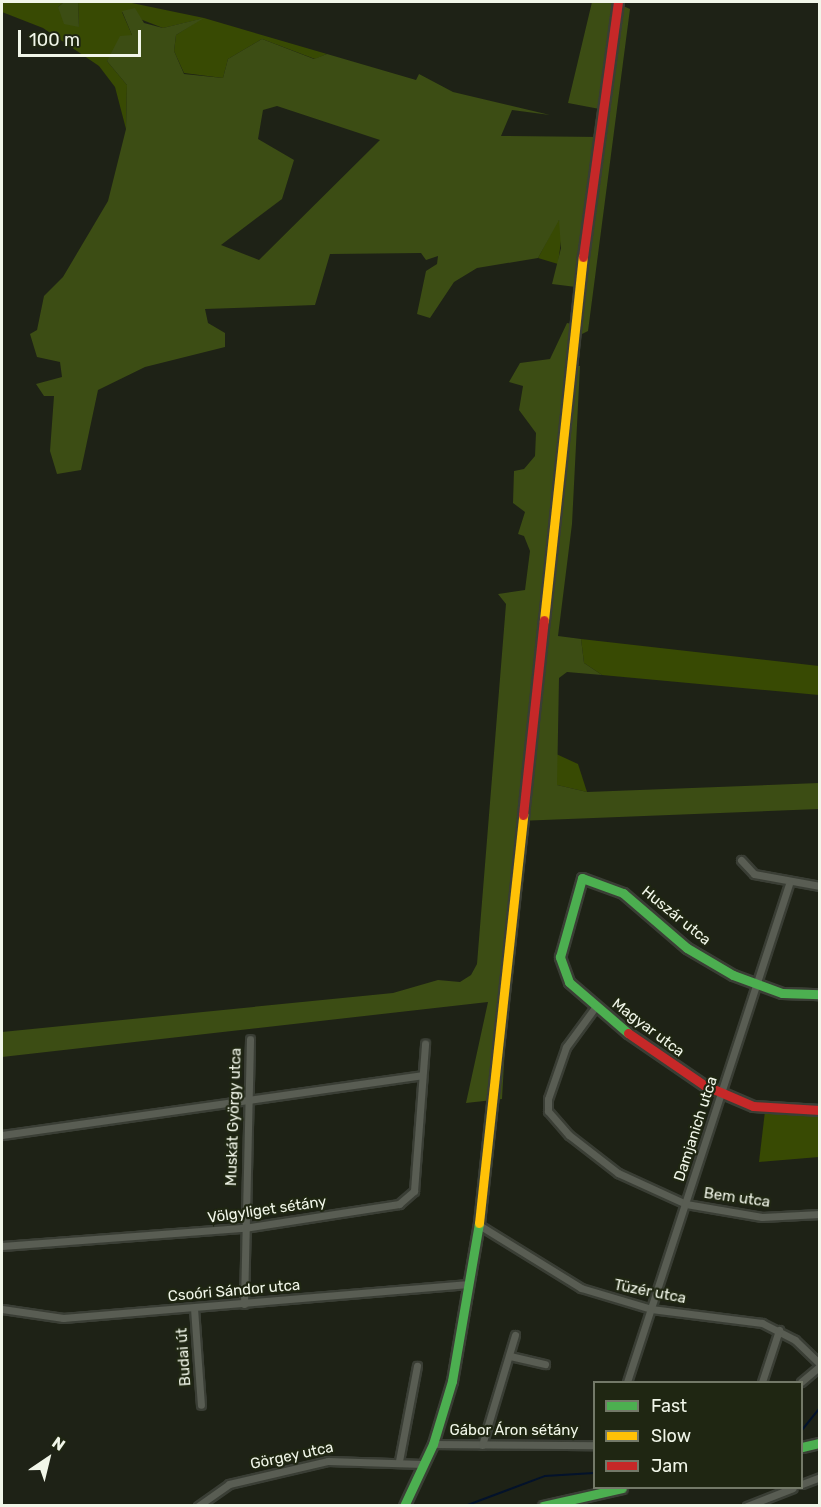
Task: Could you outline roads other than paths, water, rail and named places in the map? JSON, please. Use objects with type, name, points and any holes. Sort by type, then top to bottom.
[{"type":"street","points":[[404,1506],[433,1444],[452,1381],[479,1225],[596,132],[618,2]]},
{"type":"street","points":[[741,860],[754,874],[789,884],[819,886]]},
{"type":"street","name":"Huszár utca","points":[[582,878],[623,893],[687,948],[756,986],[819,994]]},
{"type":"street","name":"Magyar utca","points":[[582,878],[560,957],[564,974],[596,1006],[665,1061],[722,1094],[779,1111],[819,1110]]},
{"type":"street","name":"Damjanich utca","points":[[628,1381],[789,884]]},
{"type":"street","name":"Bem utca","points":[[596,1006],[559,1060],[548,1111],[609,1168],[686,1204],[762,1217],[819,1214]]},
{"type":"street","name":"Muskát György utca","points":[[244,1304],[250,1039]]},
{"type":"street","name":"Völgyliget sétány","points":[[2,1246],[244,1228],[409,1199],[425,1043]]},
{"type":"street","points":[[2,1136],[422,1074]]},
{"type":"street","name":"Tüzér utca","points":[[479,1225],[581,1288],[651,1309],[743,1319],[779,1330],[819,1365]]},
{"type":"street","name":"Csoóri Sándor utca","points":[[2,1309],[63,1318],[469,1284]]},
{"type":"street","name":"Budai út","points":[[194,1308],[201,1405]]},
{"type":"street","points":[[763,1381],[779,1330]]},
{"type":"street","points":[[482,1445],[516,1335]]},
{"type":"street","points":[[510,1356],[545,1364]]},
{"type":"street","points":[[803,1381],[819,1365]]},
{"type":"street","points":[[399,1461],[417,1366]]},
{"type":"street","points":[[803,1447],[819,1443]]},
{"type":"street","name":"Gábor Áron sétány","points":[[433,1444],[593,1445]]},
{"type":"street","name":"Görgey utca","points":[[198,1506],[248,1478],[346,1459],[423,1464]]},
{"type":"street","points":[[803,1483],[819,1477]]},
{"type":"street","points":[[543,1506],[618,1489]]},
{"type":"street","points":[[747,1506],[790,1489]]},
{"type":"waterway","points":[[803,1429],[820,1408]]},
{"type":"waterway","points":[[465,1506],[545,1476],[593,1473]]}]
